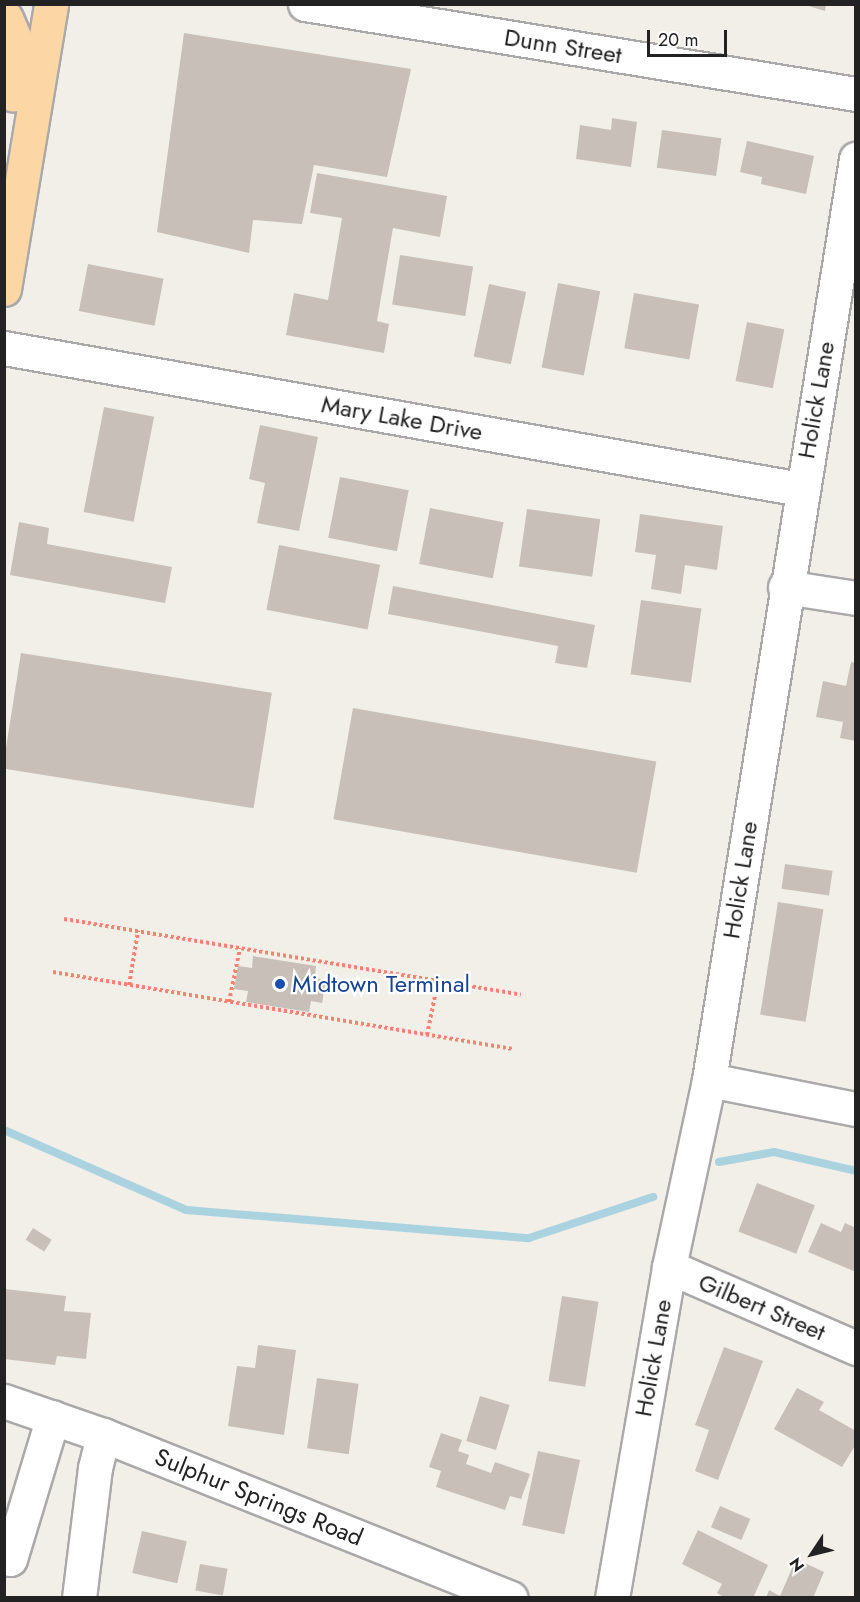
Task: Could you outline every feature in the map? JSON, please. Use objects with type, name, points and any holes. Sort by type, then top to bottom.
[{"type":"main road","points":[[4,289],[51,4]]},
{"type":"main road","points":[[4,148],[20,51],[6,17]]},
{"type":"street","name":"Dunn Street","points":[[305,4],[355,8],[855,94]]},
{"type":"street","name":"Holick Lane","points":[[612,1598],[669,1267],[709,1080],[800,489],[852,204],[855,159]]},
{"type":"street","name":"Mary Lake Drive","points":[[4,348],[800,489]]},
{"type":"street","points":[[785,587],[855,598]]},
{"type":"street","points":[[709,1080],[855,1109]]},
{"type":"street","name":"Gilbert Street","points":[[669,1267],[855,1348]]},
{"type":"street","name":"Sulphur Springs Road","points":[[4,1401],[103,1435],[511,1598]]},
{"type":"street","points":[[4,1557],[10,1559],[52,1417]]},
{"type":"street","points":[[79,1598],[95,1468],[103,1435]]},
{"type":"path","points":[[64,919],[521,995]]},
{"type":"path","points":[[129,985],[138,931]]},
{"type":"path","points":[[229,1002],[240,948]]},
{"type":"path","points":[[53,972],[513,1049]]},
{"type":"path","points":[[428,1035],[438,981]]},
{"type":"building","points":[[802,4],[826,4],[825,11]]},
{"type":"building","points":[[184,33],[411,69],[387,177],[314,165],[302,224],[253,220],[249,253],[157,232]]},
{"type":"building","points":[[612,118],[637,122],[631,167],[576,159],[580,125],[611,130]]},
{"type":"building","points":[[662,130],[721,138],[716,176],[657,168]]},
{"type":"building","points":[[747,141],[814,156],[806,194],[761,184],[762,177],[740,172]]},
{"type":"building","points":[[317,173],[447,196],[440,237],[393,228],[377,321],[389,324],[384,353],[286,335],[294,293],[328,300],[342,218],[310,213]]},
{"type":"building","points":[[400,255],[473,267],[465,316],[392,304]]},
{"type":"building","points":[[88,264],[164,279],[154,326],[79,311]]},
{"type":"building","points":[[558,283],[600,291],[584,376],[542,367]]},
{"type":"building","points":[[489,284],[526,292],[511,364],[474,356]]},
{"type":"building","points":[[634,293],[699,304],[689,360],[624,348]]},
{"type":"building","points":[[747,322],[784,329],[773,388],[736,381]]},
{"type":"building","points":[[104,407],[154,417],[134,522],[84,512]]},
{"type":"building","points":[[260,425],[318,437],[299,531],[257,523],[265,483],[249,479]]},
{"type":"building","points":[[340,477],[409,490],[397,551],[328,538]]},
{"type":"building","points":[[430,508],[504,522],[493,578],[419,564]]},
{"type":"building","points":[[527,509],[600,519],[592,577],[519,566]]},
{"type":"building","points":[[640,514],[723,526],[717,570],[685,565],[681,594],[651,589],[656,555],[635,552]]},
{"type":"building","points":[[19,522],[49,528],[47,544],[172,567],[165,603],[10,575]]},
{"type":"building","points":[[279,545],[380,565],[368,629],[266,610]]},
{"type":"building","points":[[393,586],[595,625],[587,668],[555,663],[558,646],[388,614]]},
{"type":"building","points":[[641,600],[701,608],[691,683],[631,674]]},
{"type":"building","points":[[21,653],[272,693],[254,808],[4,769]]},
{"type":"building","points":[[851,662],[856,663],[856,741],[840,738],[843,722],[816,717],[823,681],[846,686]]},
{"type":"building","points":[[353,708],[656,761],[637,873],[333,819]]},
{"type":"building","points":[[785,864],[833,871],[829,895],[782,889]]},
{"type":"building","points":[[778,902],[823,909],[806,1022],[760,1015]]},
{"type":"building","name":"Midtown Terminal","points":[[253,956],[316,966],[315,978],[326,980],[322,1003],[311,1001],[309,1012],[246,1002],[248,991],[234,989],[238,966],[252,968]]},
{"type":"building","points":[[757,1183],[815,1205],[796,1254],[738,1232]]},
{"type":"building","points":[[821,1223],[841,1232],[845,1223],[856,1228],[856,1272],[808,1252]]},
{"type":"building","points":[[33,1228],[52,1240],[44,1252],[26,1240]]},
{"type":"building","points":[[5,1289],[66,1296],[64,1311],[91,1313],[86,1359],[57,1356],[55,1365],[4,1359]]},
{"type":"building","points":[[562,1296],[599,1302],[585,1387],[549,1381]]},
{"type":"building","points":[[258,1345],[296,1350],[284,1435],[228,1426],[237,1366],[255,1368]]},
{"type":"building","points":[[724,1347],[763,1361],[718,1480],[695,1471],[709,1430],[695,1425]]},
{"type":"building","points":[[317,1378],[359,1384],[349,1454],[307,1448]]},
{"type":"building","points":[[797,1388],[824,1402],[819,1410],[856,1431],[856,1444],[842,1467],[774,1429]]},
{"type":"building","points":[[480,1396],[510,1405],[496,1450],[466,1441]]},
{"type":"building","points":[[441,1433],[462,1440],[458,1451],[469,1455],[466,1464],[491,1473],[495,1462],[530,1474],[521,1499],[510,1496],[505,1510],[436,1487],[441,1471],[429,1467]]},
{"type":"building","points":[[538,1451],[580,1460],[564,1534],[522,1525]]},
{"type":"building","points":[[720,1506],[750,1519],[741,1540],[711,1527]]},
{"type":"building","points":[[698,1530],[768,1565],[753,1598],[725,1598],[717,1593],[722,1584],[682,1564]]},
{"type":"building","points":[[142,1531],[187,1541],[177,1583],[132,1573]]},
{"type":"building","points":[[796,1559],[824,1572],[813,1598],[766,1598],[769,1590],[780,1596]]},
{"type":"building","points":[[200,1564],[228,1569],[223,1595],[195,1591]]},
{"type":"waterway","points":[[4,1130],[186,1210],[529,1238],[653,1197]]},
{"type":"waterway","points":[[719,1162],[774,1152],[856,1171]]},
{"type":"place","name":"Midtown Terminal","points":[[280,984]]}]
